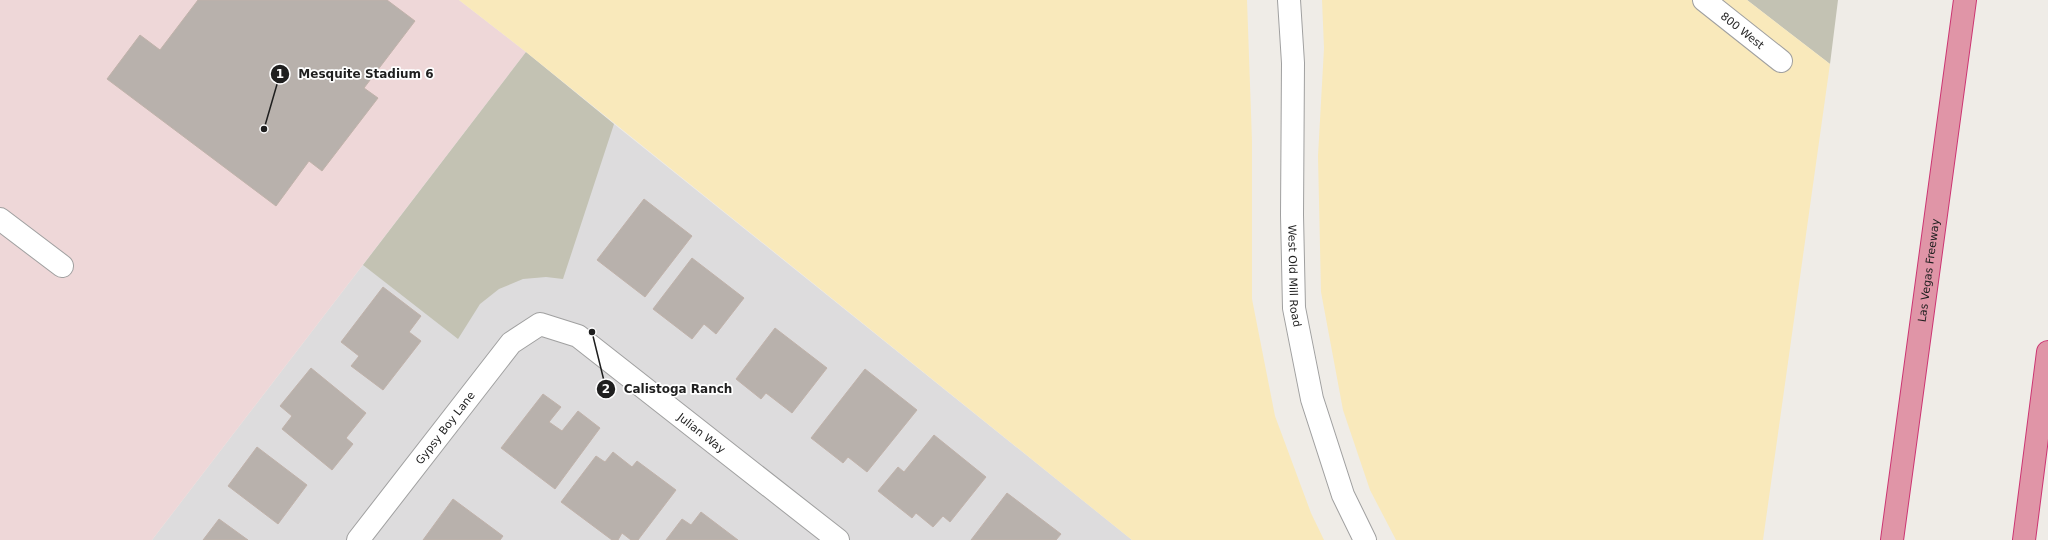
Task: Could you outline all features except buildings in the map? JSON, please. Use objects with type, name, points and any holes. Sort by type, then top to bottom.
[{"type":"highway","name":"Las Vegas Freeway","points":[[1892,540],[1965,0]]},
{"type":"highway","points":[[2024,540],[2048,352]]},
{"type":"street","name":"West Old Mill Road","points":[[1289,0],[1293,63],[1292,215],[1294,308],[1312,399],[1343,495],[1365,540]]},
{"type":"street","name":"800 West","points":[[1704,0],[1781,61]]},
{"type":"street","points":[[0,219],[62,266]]},
{"type":"street","name":"Gypsy Boy Lane","points":[[358,540],[511,343],[540,324]]},
{"type":"street","name":"Julian Way","points":[[540,324],[578,336],[838,540]]},
{"type":"shaded area","points":[[0,0],[459,0],[526,52],[152,540],[0,540]]},
{"type":"shaded area","points":[[1747,0],[1838,0],[1830,64]]},
{"type":"shaded area","points":[[526,52],[614,124],[1132,540],[152,540]]},
{"type":"shaded area","points":[[526,52],[614,124],[563,279],[546,277],[523,279],[499,289],[480,304],[458,339],[363,265]]},
{"type":"sand","points":[[459,0],[1247,0],[1252,141],[1252,299],[1275,416],[1311,513],[1324,540],[1132,540],[526,52]]},
{"type":"sand","points":[[1322,0],[1747,0],[1830,64],[1763,540],[1396,540],[1370,490],[1343,410],[1321,292],[1318,156],[1324,48]]},
{"type":"place","name":"Mesquite Stadium 6","points":[[264,129]]},
{"type":"place","name":"Calistoga Ranch","points":[[592,332]]}]
